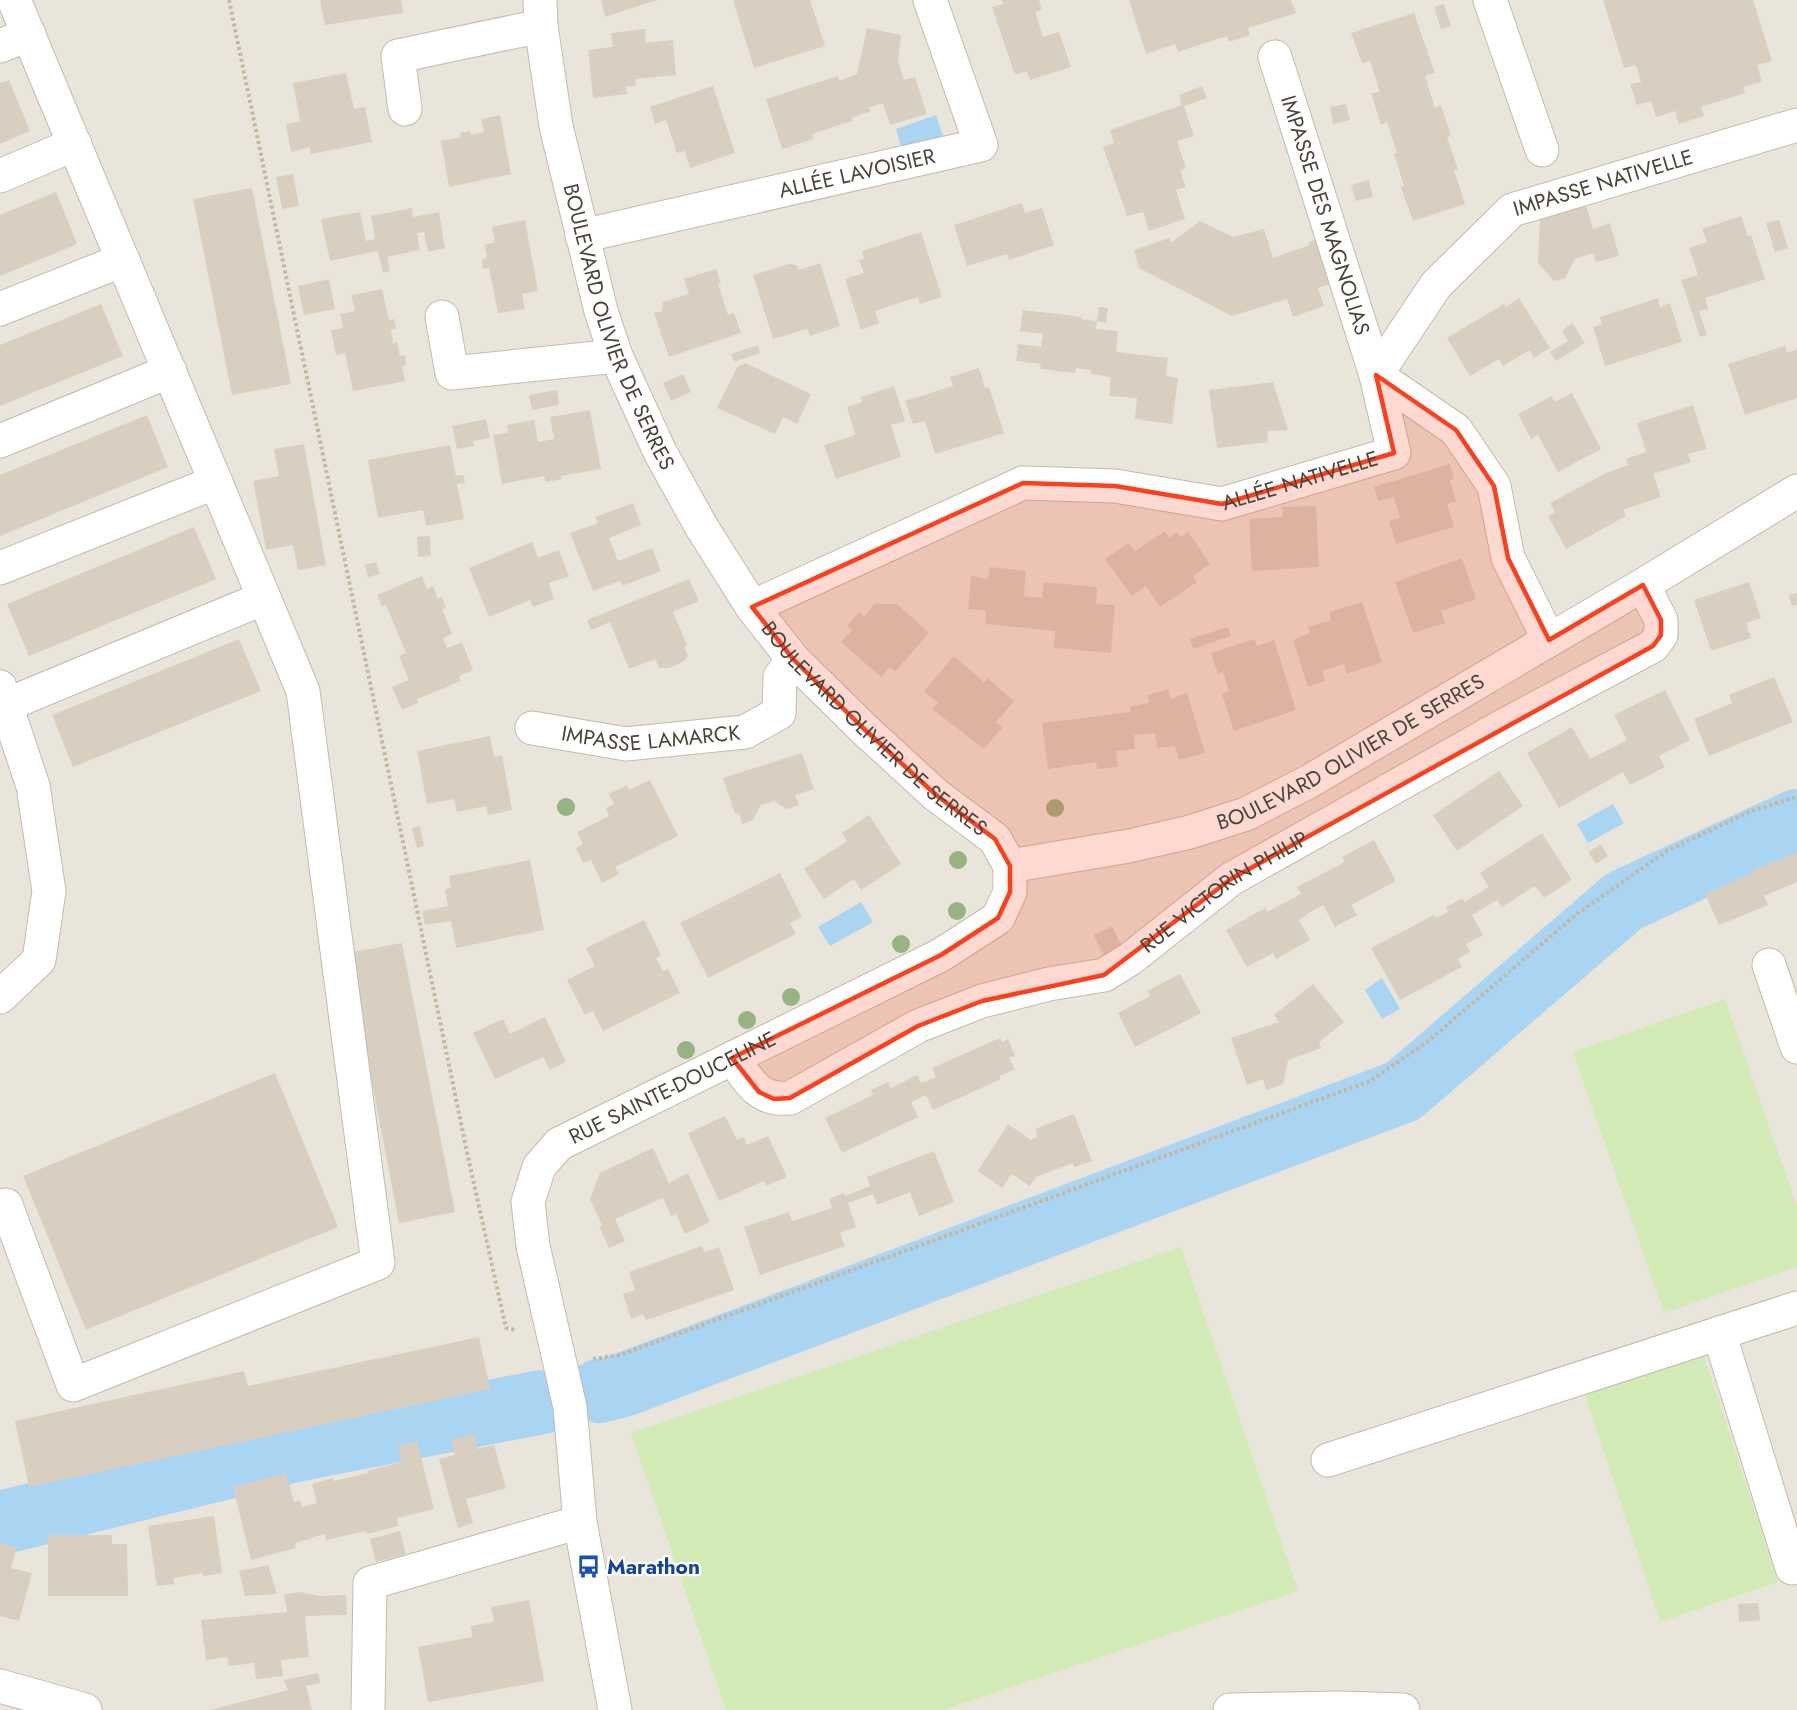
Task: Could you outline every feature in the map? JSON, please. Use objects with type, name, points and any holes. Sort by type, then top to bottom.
[{"type":"street","points":[[2,1200],[73,1384],[378,1263],[303,691],[75,144],[14,40],[14,0]]},
{"type":"street","name":"ALLÉE LAVOISIER","points":[[582,236],[981,145],[930,0]]},
{"type":"street","points":[[1490,0],[1542,150]]},
{"type":"street","points":[[405,109],[398,56],[541,13]]},
{"type":"street","name":"BOULEVARD OLIVIER DE SERRES","points":[[541,13],[556,126],[601,311],[616,356],[660,452],[701,526],[752,607],[793,659],[936,795],[994,839],[1010,866],[1129,846],[1190,832],[1246,814],[1308,782],[1643,585],[1797,491]]},
{"type":"street","name":"IMPASSE DES MAGNOLIAS","points":[[1275,57],[1377,375]]},
{"type":"street","name":"IMPASSE NATIVELLE","points":[[1377,375],[1436,285],[1512,210],[1797,125]]},
{"type":"street","points":[[0,176],[75,144]]},
{"type":"street","points":[[0,309],[123,260]]},
{"type":"street","points":[[442,317],[452,373],[616,356]]},
{"type":"street","points":[[0,441],[170,371]]},
{"type":"street","points":[[1377,375],[1456,430],[1494,486],[1508,558],[1549,640]]},
{"type":"street","name":"ALLÉE NATIVELLE","points":[[752,607],[1023,483],[1115,486],[1222,504],[1394,453],[1377,375]]},
{"type":"street","points":[[0,568],[216,482]]},
{"type":"street","name":"RUE VICTORIN PHILIP","points":[[732,1058],[759,1092],[774,1100],[790,1098],[918,1026],[972,1005],[1049,984],[1104,975],[1130,959],[1231,879],[1510,722],[1653,646],[1661,635],[1661,620],[1643,585]]},
{"type":"street","points":[[0,997],[39,960],[49,891],[33,786],[3,696],[264,598]]},
{"type":"street","name":"IMPASSE LAMARCK","points":[[532,728],[626,744],[745,732],[779,713],[780,677],[793,659]]},
{"type":"street","name":"RUE SAINTE-DOUCELINE","points":[[615,1710],[580,1522],[570,1407],[533,1246],[528,1202],[539,1167],[559,1144],[940,955],[998,918],[1010,892],[1010,866]]},
{"type":"street","points":[[1769,965],[1797,1047]]},
{"type":"street","points":[[1328,1460],[1797,1308]]},
{"type":"street","points":[[1719,1334],[1792,1568],[1797,1566]]},
{"type":"street","points":[[368,1710],[370,1583],[580,1522]]},
{"type":"street","points":[[0,1686],[85,1710]]},
{"type":"street","points":[[1230,1710],[1403,1710]]},
{"type":"path","points":[[229,0],[503,1316],[506,1328],[526,1333]]},
{"type":"path","points":[[582,1361],[620,1355],[1370,1081],[1427,1042],[1578,914],[1667,851],[1751,811],[1797,797]]},
{"type":"highlighted area","points":[[1376,375],[1456,430],[1494,486],[1508,558],[1549,640],[1643,585],[1661,620],[1661,635],[1653,646],[1231,879],[1104,975],[982,1001],[918,1026],[790,1098],[774,1099],[759,1092],[732,1058],[941,955],[998,918],[1010,892],[1010,866],[995,839],[936,795],[863,728],[793,659],[752,607],[1023,483],[1115,486],[1222,504],[1394,453]]},
{"type":"shaded area","points":[[0,0],[1797,0],[1797,1710],[0,1710]]},
{"type":"green space","points":[[1725,999],[1797,1207],[1797,1267],[1664,1313],[1573,1052]]},
{"type":"green space","points":[[1181,1247],[1298,1591],[944,1710],[726,1710],[631,1433]]},
{"type":"green space","points":[[1703,1353],[1778,1582],[1660,1622],[1584,1392]]},
{"type":"water","points":[[936,115],[943,136],[902,150],[896,129]]},
{"type":"water","points":[[1613,804],[1624,823],[1588,843],[1577,824]]},
{"type":"water","points":[[861,902],[873,922],[830,946],[818,927]]},
{"type":"water","points":[[1382,978],[1400,1009],[1382,1019],[1365,990]]},
{"type":"building","points":[[320,0],[401,0],[403,13],[325,25]]},
{"type":"building","points":[[601,0],[657,0],[605,17]]},
{"type":"building","points":[[733,0],[810,0],[825,46],[754,68]]},
{"type":"building","points":[[1002,0],[1039,0],[1042,10],[1035,12],[1043,37],[1059,32],[1071,67],[1030,80],[1027,71],[1015,75],[992,7],[1003,4]]},
{"type":"building","points":[[1129,0],[1291,0],[1296,13],[1248,28],[1250,35],[1229,42],[1227,36],[1178,52],[1175,44],[1146,54]]},
{"type":"building","points":[[1603,0],[1753,0],[1772,61],[1757,65],[1762,82],[1743,87],[1745,93],[1701,107],[1704,116],[1679,124],[1675,111],[1656,117],[1651,101],[1637,105],[1630,84],[1641,82],[1636,65],[1624,68]]},
{"type":"building","points":[[1444,4],[1451,26],[1441,29],[1434,7]]},
{"type":"building","points":[[1414,13],[1435,73],[1425,76],[1435,108],[1441,105],[1451,136],[1447,137],[1458,169],[1454,170],[1465,204],[1413,221],[1401,187],[1404,186],[1394,154],[1397,153],[1387,122],[1381,125],[1371,93],[1380,92],[1370,61],[1362,63],[1351,33]]},
{"type":"building","points":[[867,28],[901,35],[898,61],[904,80],[915,77],[927,114],[890,125],[883,103],[869,108],[871,111],[851,118],[852,121],[812,134],[814,139],[782,149],[766,99],[838,76],[839,81],[857,74]]},
{"type":"building","points":[[645,29],[646,43],[673,40],[676,75],[635,79],[636,86],[626,86],[627,94],[593,98],[588,50],[613,47],[611,33]]},
{"type":"building","points":[[346,73],[354,109],[365,107],[372,142],[311,154],[310,147],[291,152],[286,124],[300,121],[293,83]]},
{"type":"building","points":[[9,80],[30,131],[0,144],[0,83]]},
{"type":"building","points":[[713,86],[735,153],[690,168],[685,151],[677,153],[666,120],[655,124],[650,107]]},
{"type":"building","points":[[1202,86],[1207,98],[1184,106],[1194,136],[1177,141],[1186,168],[1180,171],[1186,187],[1176,190],[1185,219],[1149,231],[1143,212],[1127,216],[1103,147],[1114,143],[1110,130],[1182,105],[1179,95]]},
{"type":"building","points":[[1346,104],[1350,120],[1333,124],[1330,107]]},
{"type":"building","points":[[500,115],[511,174],[449,187],[441,141],[461,137],[460,133],[470,131],[471,135],[484,132],[481,119]]},
{"type":"building","points":[[293,174],[299,206],[282,209],[276,177]]},
{"type":"building","points":[[1369,180],[1373,197],[1356,201],[1351,185]]},
{"type":"building","points":[[252,188],[291,384],[232,395],[193,199]]},
{"type":"building","points":[[56,192],[77,244],[0,276],[0,215]]},
{"type":"building","points":[[1022,203],[1025,213],[1042,208],[1054,245],[1009,260],[1007,254],[967,266],[954,225]]},
{"type":"building","points":[[1586,205],[1593,229],[1610,223],[1619,256],[1596,262],[1593,253],[1575,259],[1565,278],[1554,281],[1538,263],[1540,219]]},
{"type":"building","points":[[412,208],[413,217],[439,212],[445,248],[428,252],[424,232],[417,233],[420,250],[387,257],[390,271],[383,273],[378,251],[330,261],[321,219],[360,212],[366,241],[375,239],[371,216]]},
{"type":"building","points":[[1741,216],[1748,236],[1751,235],[1765,279],[1705,298],[1708,309],[1699,311],[1707,335],[1700,337],[1681,280],[1698,275],[1689,248],[1707,242],[1702,229]]},
{"type":"building","points":[[525,220],[538,291],[522,294],[525,309],[498,313],[489,268],[483,269],[482,260],[487,258],[485,245],[495,242],[492,227]]},
{"type":"building","points":[[1779,220],[1788,248],[1775,252],[1766,223]]},
{"type":"building","points":[[1200,221],[1233,237],[1264,229],[1273,258],[1310,245],[1309,242],[1328,235],[1343,279],[1318,288],[1324,306],[1293,317],[1287,299],[1232,316],[1139,268],[1134,250],[1169,238],[1171,243]]},
{"type":"building","points":[[921,232],[942,297],[920,304],[918,297],[875,311],[879,323],[861,330],[845,279],[864,273],[859,260],[864,259],[862,251]]},
{"type":"building","points":[[820,263],[840,326],[810,336],[807,329],[773,339],[753,275],[789,264],[796,265],[799,270]]},
{"type":"building","points":[[716,269],[721,283],[718,284],[728,315],[734,313],[741,333],[669,357],[654,313],[662,311],[663,302],[689,294],[684,279]]},
{"type":"building","points":[[329,279],[335,309],[304,315],[298,286]]},
{"type":"building","points":[[382,289],[389,320],[394,319],[396,328],[391,330],[393,343],[397,342],[400,356],[405,355],[406,365],[402,367],[405,381],[353,391],[345,353],[336,355],[331,330],[343,328],[340,314],[355,311],[351,295]]},
{"type":"building","points":[[1519,298],[1550,348],[1534,358],[1530,350],[1503,366],[1499,359],[1470,376],[1447,338],[1504,304],[1506,307]]},
{"type":"building","points":[[1658,298],[1660,307],[1670,303],[1682,342],[1605,366],[1593,327],[1602,324],[1600,317]]},
{"type":"building","points":[[101,304],[123,356],[0,406],[0,345]]},
{"type":"building","points":[[1099,307],[1108,308],[1106,323],[1097,321]]},
{"type":"building","points":[[1023,310],[1097,321],[1096,329],[1118,331],[1116,352],[1168,358],[1166,376],[1178,378],[1172,424],[1135,419],[1137,398],[1109,396],[1111,377],[1091,374],[1091,370],[1076,368],[1075,373],[1040,369],[1041,364],[1016,361],[1018,344],[1041,347],[1043,334],[1020,331]]},
{"type":"building","points":[[1572,323],[1585,343],[1556,361],[1550,352],[1568,341],[1562,331]]},
{"type":"building","points":[[758,345],[760,353],[734,362],[731,354]]},
{"type":"building","points":[[1785,346],[1787,353],[1797,349],[1797,398],[1745,415],[1728,364]]},
{"type":"building","points":[[745,363],[811,394],[797,424],[783,417],[775,434],[717,408],[737,367]]},
{"type":"building","points":[[979,368],[985,388],[989,387],[1004,433],[935,454],[925,421],[913,424],[905,401],[953,386],[950,377]]},
{"type":"building","points":[[683,374],[691,392],[671,401],[663,383]]},
{"type":"building","points":[[1273,382],[1288,430],[1267,431],[1268,442],[1217,448],[1209,390]]},
{"type":"building","points":[[894,386],[905,421],[891,425],[901,457],[836,479],[824,445],[855,435],[847,407],[862,402],[861,397]]},
{"type":"building","points":[[557,390],[559,405],[532,410],[529,395]]},
{"type":"building","points":[[1572,393],[1601,449],[1558,472],[1538,435],[1531,439],[1518,414],[1552,396],[1555,402]]},
{"type":"building","points":[[1693,405],[1707,449],[1688,454],[1691,462],[1653,474],[1661,497],[1623,510],[1626,516],[1566,549],[1548,516],[1555,512],[1550,503],[1604,474],[1628,465],[1626,459],[1646,452],[1637,423]]},
{"type":"building","points":[[590,410],[601,469],[561,476],[562,479],[546,482],[544,476],[502,484],[493,435],[508,433],[507,425],[534,420],[538,442],[554,439],[550,417]]},
{"type":"building","points":[[147,415],[168,467],[0,536],[0,475]]},
{"type":"building","points":[[486,419],[490,438],[473,441],[474,446],[457,449],[452,426]]},
{"type":"building","points":[[304,444],[326,565],[298,570],[293,545],[266,550],[253,481],[279,476],[274,449]]},
{"type":"building","points":[[450,445],[456,476],[463,475],[465,483],[457,484],[464,519],[426,526],[423,510],[378,518],[368,460]]},
{"type":"building","points":[[1450,464],[1454,479],[1450,480],[1456,501],[1447,504],[1454,527],[1396,544],[1389,521],[1400,518],[1394,497],[1378,501],[1374,487]]},
{"type":"building","points":[[633,503],[641,525],[609,538],[618,561],[652,548],[661,571],[622,586],[620,581],[593,591],[570,533],[598,523],[595,517]]},
{"type":"building","points":[[1316,506],[1319,567],[1252,571],[1249,519],[1283,517],[1282,507]]},
{"type":"building","points":[[194,527],[216,579],[29,656],[7,604]]},
{"type":"building","points":[[1165,531],[1169,538],[1177,532],[1181,537],[1188,532],[1210,564],[1193,576],[1197,582],[1160,607],[1146,586],[1132,596],[1105,559],[1129,543],[1135,551]]},
{"type":"building","points":[[430,536],[431,556],[418,557],[417,537]]},
{"type":"building","points":[[532,542],[538,558],[559,550],[569,576],[549,583],[554,599],[533,607],[530,600],[489,617],[469,568]]},
{"type":"building","points":[[1462,558],[1476,599],[1441,611],[1445,623],[1413,633],[1395,582]]},
{"type":"building","points":[[376,562],[380,574],[368,577],[365,565]]},
{"type":"building","points":[[990,567],[1026,571],[1024,596],[1042,598],[1044,582],[1097,587],[1096,604],[1115,605],[1111,653],[1054,648],[1055,631],[985,624],[986,611],[968,609],[971,576],[988,579]]},
{"type":"building","points":[[422,576],[427,589],[433,586],[438,599],[442,597],[446,608],[442,609],[452,634],[443,638],[447,648],[462,642],[473,670],[459,676],[461,681],[417,699],[418,703],[402,710],[392,687],[409,680],[399,656],[406,653],[386,605],[382,607],[377,595]]},
{"type":"building","points":[[689,579],[699,601],[673,612],[687,645],[684,647],[688,656],[683,662],[669,668],[659,668],[655,659],[629,669],[610,622],[591,630],[587,620]]},
{"type":"building","points":[[1749,582],[1761,618],[1746,623],[1751,638],[1711,651],[1694,600]]},
{"type":"building","points":[[1797,593],[1797,605],[1792,606],[1789,595]]},
{"type":"building","points":[[1362,602],[1382,662],[1347,674],[1344,664],[1322,671],[1325,681],[1308,687],[1293,640],[1310,633],[1308,627],[1331,620],[1329,612]]},
{"type":"building","points":[[874,604],[897,604],[929,633],[895,672],[890,667],[881,677],[841,642],[852,630],[847,626],[859,612],[864,617]]},
{"type":"building","points":[[1228,627],[1231,636],[1193,649],[1190,639]]},
{"type":"building","points":[[239,639],[261,691],[73,767],[52,715]]},
{"type":"building","points":[[1255,639],[1257,646],[1274,640],[1296,710],[1234,731],[1222,694],[1229,691],[1223,672],[1218,674],[1211,653]]},
{"type":"building","points":[[954,656],[984,682],[987,678],[1014,701],[996,722],[1003,727],[984,749],[932,709],[938,703],[924,691]]},
{"type":"building","points":[[1774,677],[1793,722],[1709,756],[1694,719],[1732,703],[1729,695]]},
{"type":"building","points":[[1168,689],[1171,699],[1187,693],[1205,753],[1179,760],[1175,746],[1157,748],[1155,733],[1134,735],[1135,749],[1116,751],[1118,767],[1097,769],[1096,762],[1048,769],[1042,723],[1131,712],[1130,706],[1149,703],[1148,695]]},
{"type":"building","points":[[1665,690],[1690,740],[1659,756],[1665,767],[1630,785],[1623,772],[1559,808],[1527,753],[1572,727],[1590,759],[1627,740],[1614,715]]},
{"type":"building","points":[[490,736],[494,757],[502,755],[512,810],[488,815],[486,806],[457,812],[454,799],[427,804],[417,751]]},
{"type":"building","points":[[802,753],[814,789],[795,795],[799,805],[786,809],[774,801],[761,805],[753,820],[742,824],[739,813],[735,814],[723,778]]},
{"type":"building","points":[[1499,771],[1523,806],[1457,851],[1433,815]]},
{"type":"building","points":[[650,780],[678,836],[615,867],[619,874],[602,883],[591,860],[583,863],[576,848],[583,844],[577,832],[609,816],[606,808],[614,804],[609,794],[627,785],[629,790]]},
{"type":"building","points":[[869,815],[901,864],[861,890],[854,879],[824,899],[804,869],[847,841],[842,833]]},
{"type":"building","points":[[420,826],[424,846],[417,848],[412,828]]},
{"type":"building","points":[[1542,833],[1572,880],[1544,898],[1535,886],[1502,907],[1497,900],[1472,915],[1483,935],[1466,944],[1470,952],[1458,959],[1462,967],[1400,1000],[1371,948],[1434,915],[1436,918],[1448,912],[1446,907],[1463,898],[1464,902],[1489,887],[1480,873]]},
{"type":"building","points":[[1374,840],[1396,881],[1351,905],[1357,915],[1335,927],[1323,905],[1310,912],[1299,920],[1310,940],[1276,959],[1273,953],[1247,967],[1226,930],[1265,908],[1267,912],[1301,894],[1297,887],[1345,862],[1342,857]]},
{"type":"building","points":[[1601,844],[1608,856],[1596,864],[1588,852]]},
{"type":"building","points":[[1797,853],[1797,882],[1764,896],[1768,905],[1719,925],[1705,894],[1754,872],[1753,870]]},
{"type":"building","points":[[530,860],[544,930],[456,948],[451,921],[425,925],[422,911],[448,906],[445,889],[451,888],[449,876]]},
{"type":"building","points":[[780,873],[802,917],[790,923],[796,934],[708,978],[680,923]]},
{"type":"building","points":[[644,920],[661,955],[656,958],[663,971],[668,969],[680,993],[603,1031],[593,1011],[585,1015],[567,980],[595,966],[586,948]]},
{"type":"building","points":[[1112,926],[1123,949],[1105,958],[1094,935]]},
{"type":"building","points":[[402,943],[455,1212],[399,1223],[347,953]]},
{"type":"building","points":[[1180,974],[1201,1013],[1135,1047],[1118,1013],[1150,996],[1147,991]]},
{"type":"building","points":[[1313,984],[1344,1022],[1319,1042],[1321,1048],[1288,1060],[1283,1084],[1266,1090],[1263,1079],[1247,1085],[1231,1038],[1279,1022],[1274,1015]]},
{"type":"building","points":[[545,1017],[566,1062],[550,1070],[543,1057],[495,1079],[473,1033],[503,1019],[510,1034]]},
{"type":"building","points":[[1000,1038],[1002,1042],[1008,1039],[1015,1056],[1009,1058],[1015,1069],[999,1076],[1001,1079],[933,1110],[926,1095],[911,1102],[918,1117],[842,1153],[825,1118],[873,1095],[871,1090],[888,1082],[891,1088],[917,1075],[921,1083],[936,1077],[932,1068]]},
{"type":"building","points":[[275,1073],[338,1227],[86,1330],[23,1176]]},
{"type":"building","points":[[1074,1114],[1092,1161],[1074,1167],[1073,1163],[1036,1177],[1030,1186],[1012,1174],[1002,1188],[978,1171],[1008,1124],[1031,1140],[1038,1137],[1035,1129]]},
{"type":"building","points":[[725,1116],[737,1140],[744,1137],[747,1145],[768,1136],[787,1177],[766,1186],[764,1181],[719,1201],[688,1133]]},
{"type":"building","points":[[653,1148],[669,1183],[688,1173],[710,1222],[685,1234],[676,1214],[671,1216],[663,1198],[615,1219],[625,1241],[609,1248],[590,1199],[600,1173]]},
{"type":"building","points":[[934,1151],[954,1202],[919,1216],[910,1192],[877,1205],[873,1194],[848,1203],[856,1227],[840,1233],[845,1246],[760,1275],[744,1227],[789,1212],[792,1221],[832,1208],[829,1199],[844,1193],[845,1196],[870,1186],[867,1177]]},
{"type":"building","points":[[702,1246],[704,1252],[719,1247],[734,1290],[646,1320],[643,1314],[631,1319],[623,1294],[635,1290],[629,1272]]},
{"type":"building","points":[[479,1337],[490,1389],[29,1487],[15,1421],[244,1371],[248,1386]]},
{"type":"building","points":[[474,1434],[478,1449],[494,1445],[506,1488],[466,1499],[473,1523],[458,1528],[439,1459],[455,1455],[451,1440]]},
{"type":"building","points":[[417,1441],[434,1509],[397,1518],[398,1526],[367,1534],[366,1531],[326,1540],[325,1534],[295,1543],[296,1548],[251,1560],[233,1487],[286,1473],[294,1502],[300,1500],[302,1507],[317,1503],[312,1484],[333,1478],[333,1481],[368,1473],[367,1471],[402,1462],[398,1446]]},
{"type":"building","points":[[214,1516],[222,1573],[203,1576],[202,1573],[174,1578],[174,1584],[157,1586],[148,1526]]},
{"type":"building","points":[[400,1531],[406,1554],[376,1562],[370,1539]]},
{"type":"building","points":[[48,1535],[112,1535],[112,1544],[127,1544],[128,1596],[48,1596]]},
{"type":"building","points":[[0,1543],[17,1547],[11,1568],[32,1573],[19,1621],[0,1616]]},
{"type":"building","points":[[268,1565],[277,1594],[245,1596],[239,1571]]},
{"type":"building","points":[[301,1592],[319,1596],[346,1595],[347,1615],[305,1616],[309,1657],[281,1660],[283,1676],[256,1679],[254,1663],[229,1666],[227,1657],[206,1660],[201,1620],[287,1612],[284,1594]]},
{"type":"building","points":[[529,1600],[544,1681],[428,1702],[418,1647],[472,1637],[471,1626],[494,1622],[491,1607]]},
{"type":"building","points":[[1758,1603],[1760,1620],[1739,1622],[1738,1604]]},
{"type":"building","points":[[318,1673],[320,1683],[306,1686],[312,1710],[210,1710],[288,1690],[284,1680]]},
{"type":"waterway","points":[[599,1391],[623,1385],[1403,1091],[1624,901],[1797,821]]},
{"type":"waterway","points":[[0,1523],[300,1449],[542,1402]]},
{"type":"place","name":"Marathon","points":[[589,1567]]}]
